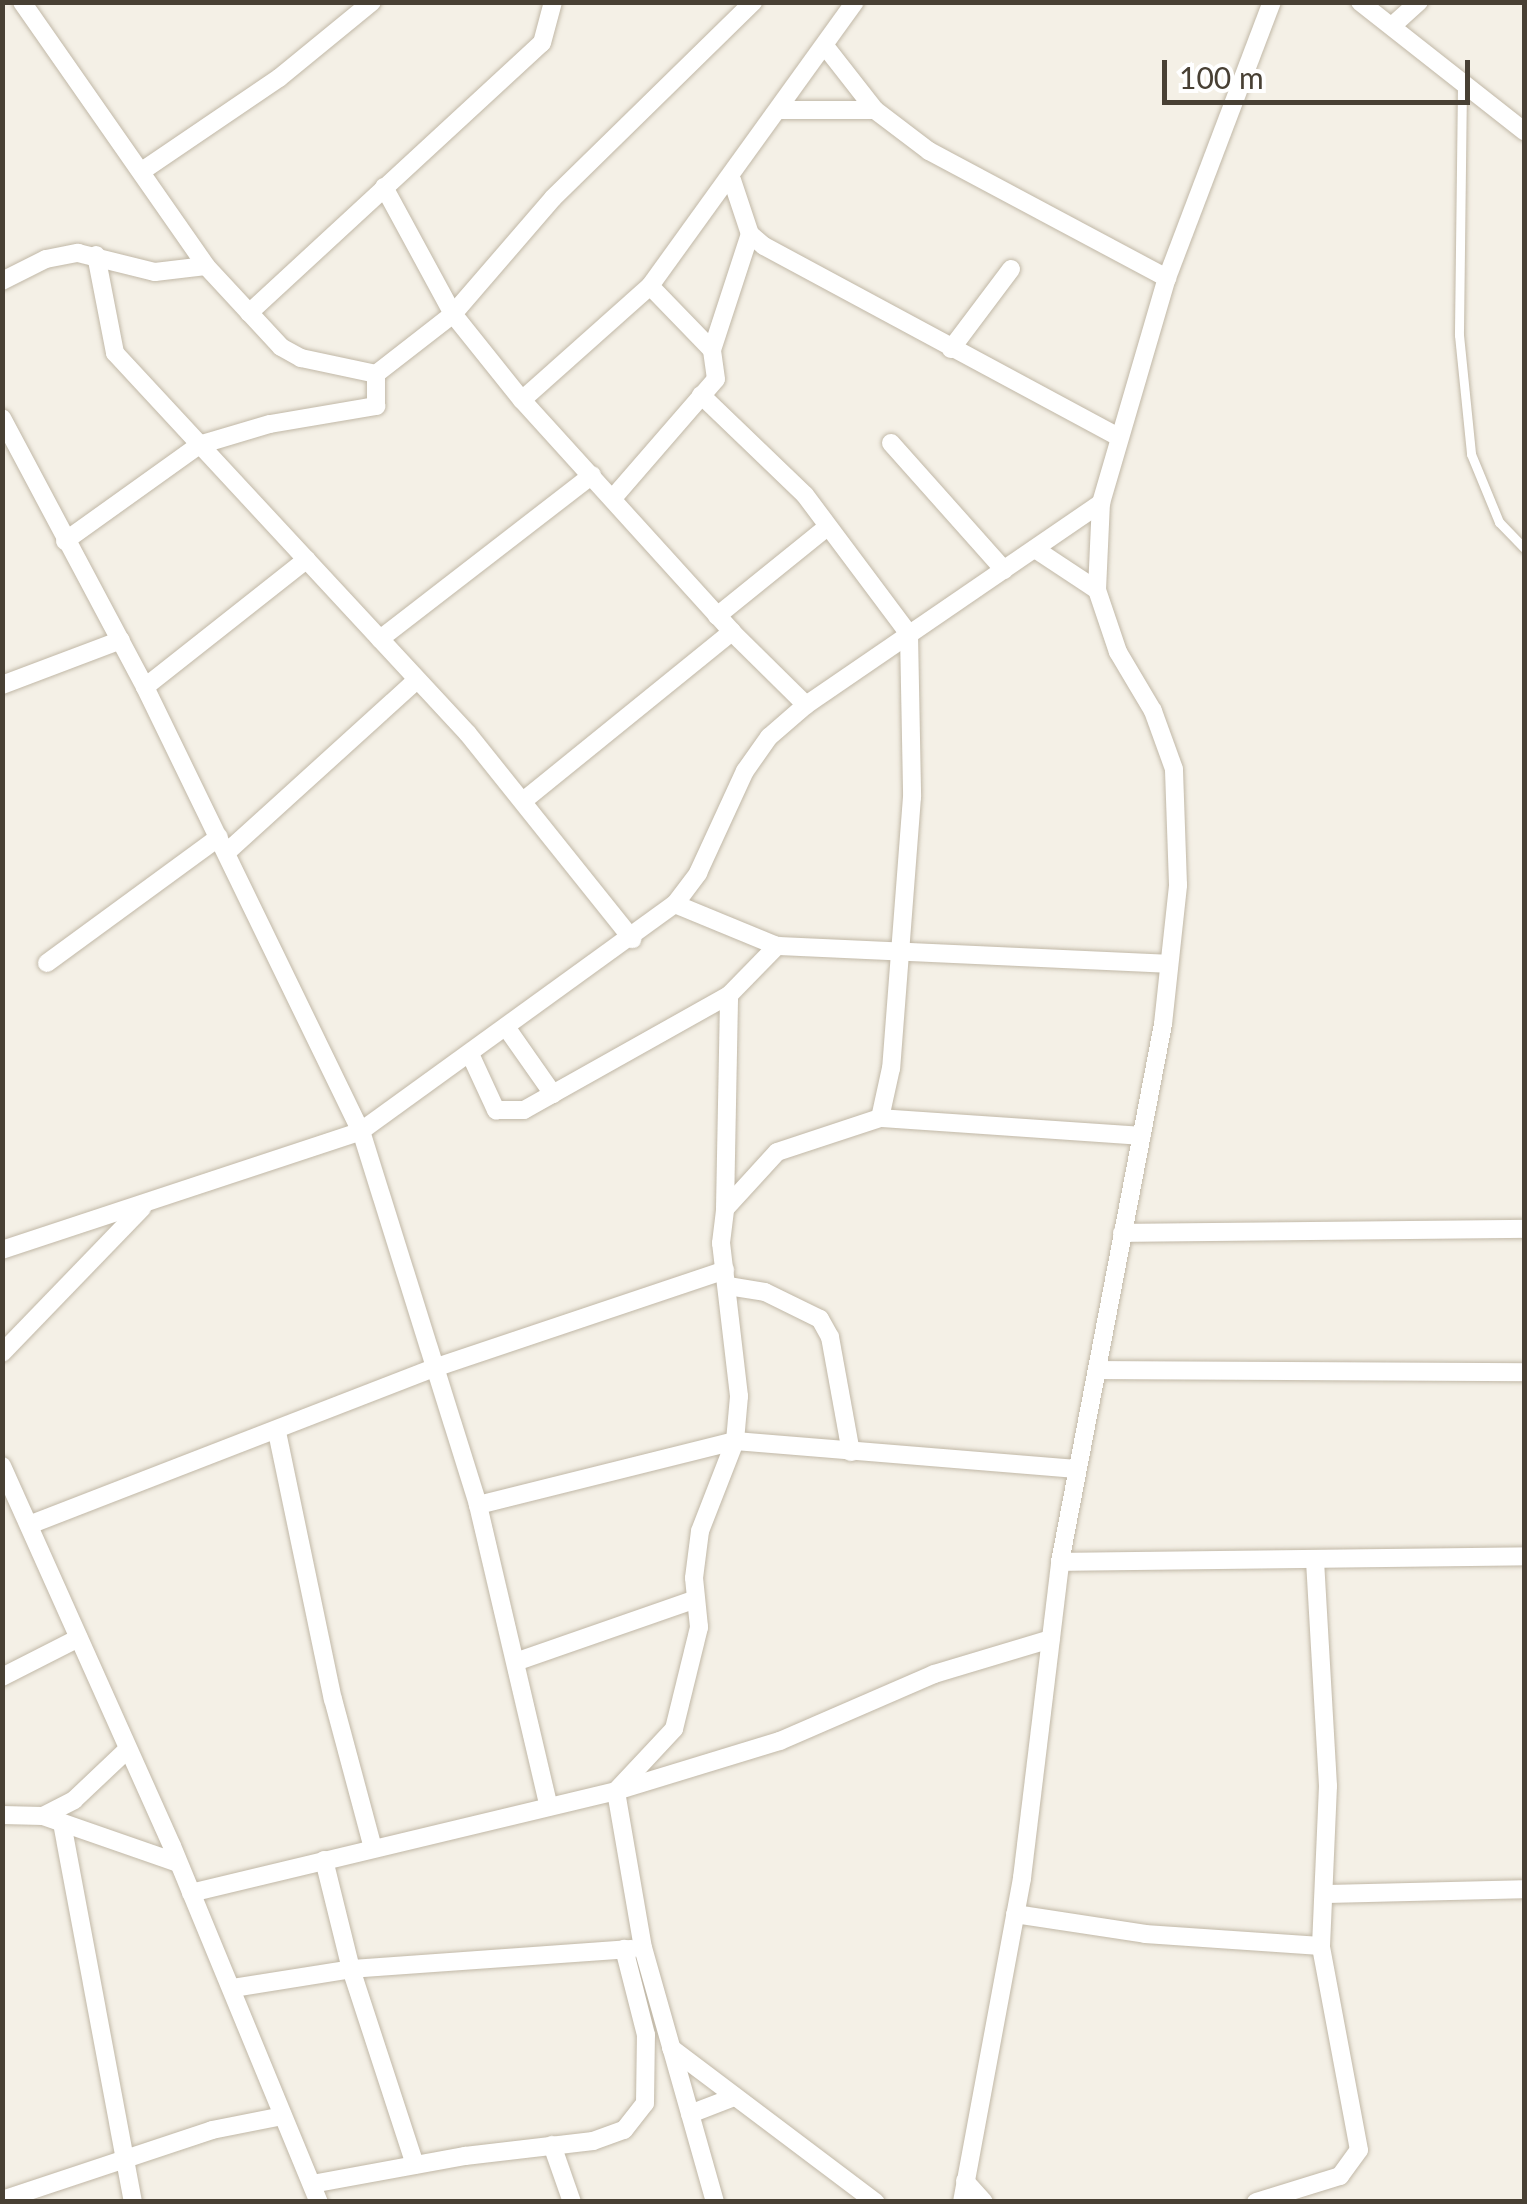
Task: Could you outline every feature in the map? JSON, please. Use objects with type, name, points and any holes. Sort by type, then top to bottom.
[{"type":"street","points":[[22,2],[206,266],[249,312],[301,358],[376,374],[453,314],[553,198],[754,2]]},
{"type":"street","points":[[142,171],[279,78],[372,2]]},
{"type":"street","points":[[249,312],[542,42],[553,2]]},
{"type":"street","points":[[522,400],[650,286],[732,180],[855,2]]},
{"type":"street","points":[[962,2202],[1015,1914],[1060,1562],[1141,1136],[1170,964],[1178,885],[1174,769],[1153,711],[1118,652],[1097,590],[1101,503],[1167,278],[1272,2]]},
{"type":"street","points":[[1360,2],[1524,132]]},
{"type":"street","points":[[1392,26],[1419,2]]},
{"type":"street","points":[[825,46],[875,110],[930,151],[1167,278]]},
{"type":"street","points":[[781,110],[875,110]]},
{"type":"street","points":[[613,498],[716,379],[712,350],[750,234],[732,180]]},
{"type":"street","points":[[384,186],[453,314],[522,400],[717,616],[806,705]]},
{"type":"street","points":[[750,234],[951,349],[1119,437]]},
{"type":"street","points":[[2,281],[61,254],[96,255],[155,272],[206,266]]},
{"type":"street","points":[[96,255],[115,353],[417,680],[523,801],[632,939]]},
{"type":"street","points":[[951,349],[1012,270]]},
{"type":"street","points":[[650,286],[712,350]]},
{"type":"street","points":[[65,541],[200,444],[270,424],[376,406],[380,393],[376,374]]},
{"type":"street","points":[[701,395],[806,496],[826,528],[909,634],[912,797],[891,1068],[880,1118]]},
{"type":"street","points":[[2,418],[146,687],[361,1131],[478,1505],[518,1662],[548,1804]]},
{"type":"street","points":[[891,443],[1004,570]]},
{"type":"street","points":[[380,639],[592,475]]},
{"type":"street","points":[[2,1250],[361,1131],[471,1056],[675,904],[698,873],[745,771],[769,737],[806,705],[1101,503]]},
{"type":"street","points":[[717,616],[826,528]]},
{"type":"street","points":[[1035,549],[1097,590]]},
{"type":"street","points":[[146,687],[307,559]]},
{"type":"street","points":[[523,801],[732,632]]},
{"type":"street","points":[[2,686],[122,640]]},
{"type":"street","points":[[46,963],[223,845],[417,680]]},
{"type":"street","points":[[675,904],[777,946],[1170,964]]},
{"type":"street","points":[[471,1056],[496,1110],[524,1110],[728,995],[777,946]]},
{"type":"street","points":[[2,1466],[233,1988],[316,2193],[415,2165],[624,2130],[645,2102],[646,2034],[616,1791],[674,1729],[696,1643],[700,1531],[735,1441],[737,1358],[726,1278],[728,995]]},
{"type":"street","points":[[506,1027],[553,1094]]},
{"type":"street","points":[[725,1209],[777,1152],[880,1118],[1141,1136]]},
{"type":"street","points":[[2,1354],[146,1204]]},
{"type":"street","points":[[1122,1233],[1524,1229]]},
{"type":"street","points":[[29,1526],[437,1367],[726,1278],[820,1319],[830,1337],[850,1452]]},
{"type":"street","points":[[1097,1370],[1524,1372]]},
{"type":"street","points":[[277,1432],[333,1699],[373,1848]]},
{"type":"street","points":[[478,1505],[735,1441],[1077,1468]]},
{"type":"street","points":[[1060,1562],[1524,1556]]},
{"type":"street","points":[[1256,2202],[1340,2176],[1359,2150],[1321,1946],[1328,1786],[1315,1559]]},
{"type":"street","points":[[518,1662],[696,1600]]},
{"type":"street","points":[[2,1677],[79,1638]]},
{"type":"street","points":[[191,1894],[548,1804],[616,1791],[780,1741],[934,1674],[1051,1640]]},
{"type":"street","points":[[42,1816],[74,1800],[128,1749]]},
{"type":"street","points":[[2,1815],[42,1816],[178,1863]]},
{"type":"street","points":[[62,1823],[133,2202]]},
{"type":"street","points":[[324,1860],[350,1970],[415,2165]]},
{"type":"street","points":[[1326,1894],[1524,1889]]},
{"type":"street","points":[[1015,1914],[1146,1934],[1321,1946]]},
{"type":"street","points":[[233,1988],[350,1970],[633,1949]]},
{"type":"street","points":[[633,1949],[671,2048],[715,2202]]},
{"type":"street","points":[[671,2048],[874,2202]]},
{"type":"street","points":[[690,2114],[734,2098]]},
{"type":"street","points":[[2,2200],[127,2157],[283,2116]]},
{"type":"street","points":[[552,2145],[572,2202]]},
{"type":"street","points":[[965,2181],[984,2202]]},
{"type":"lane","points":[[1462,82],[1459,334],[1472,454],[1499,522],[1524,548]]}]
